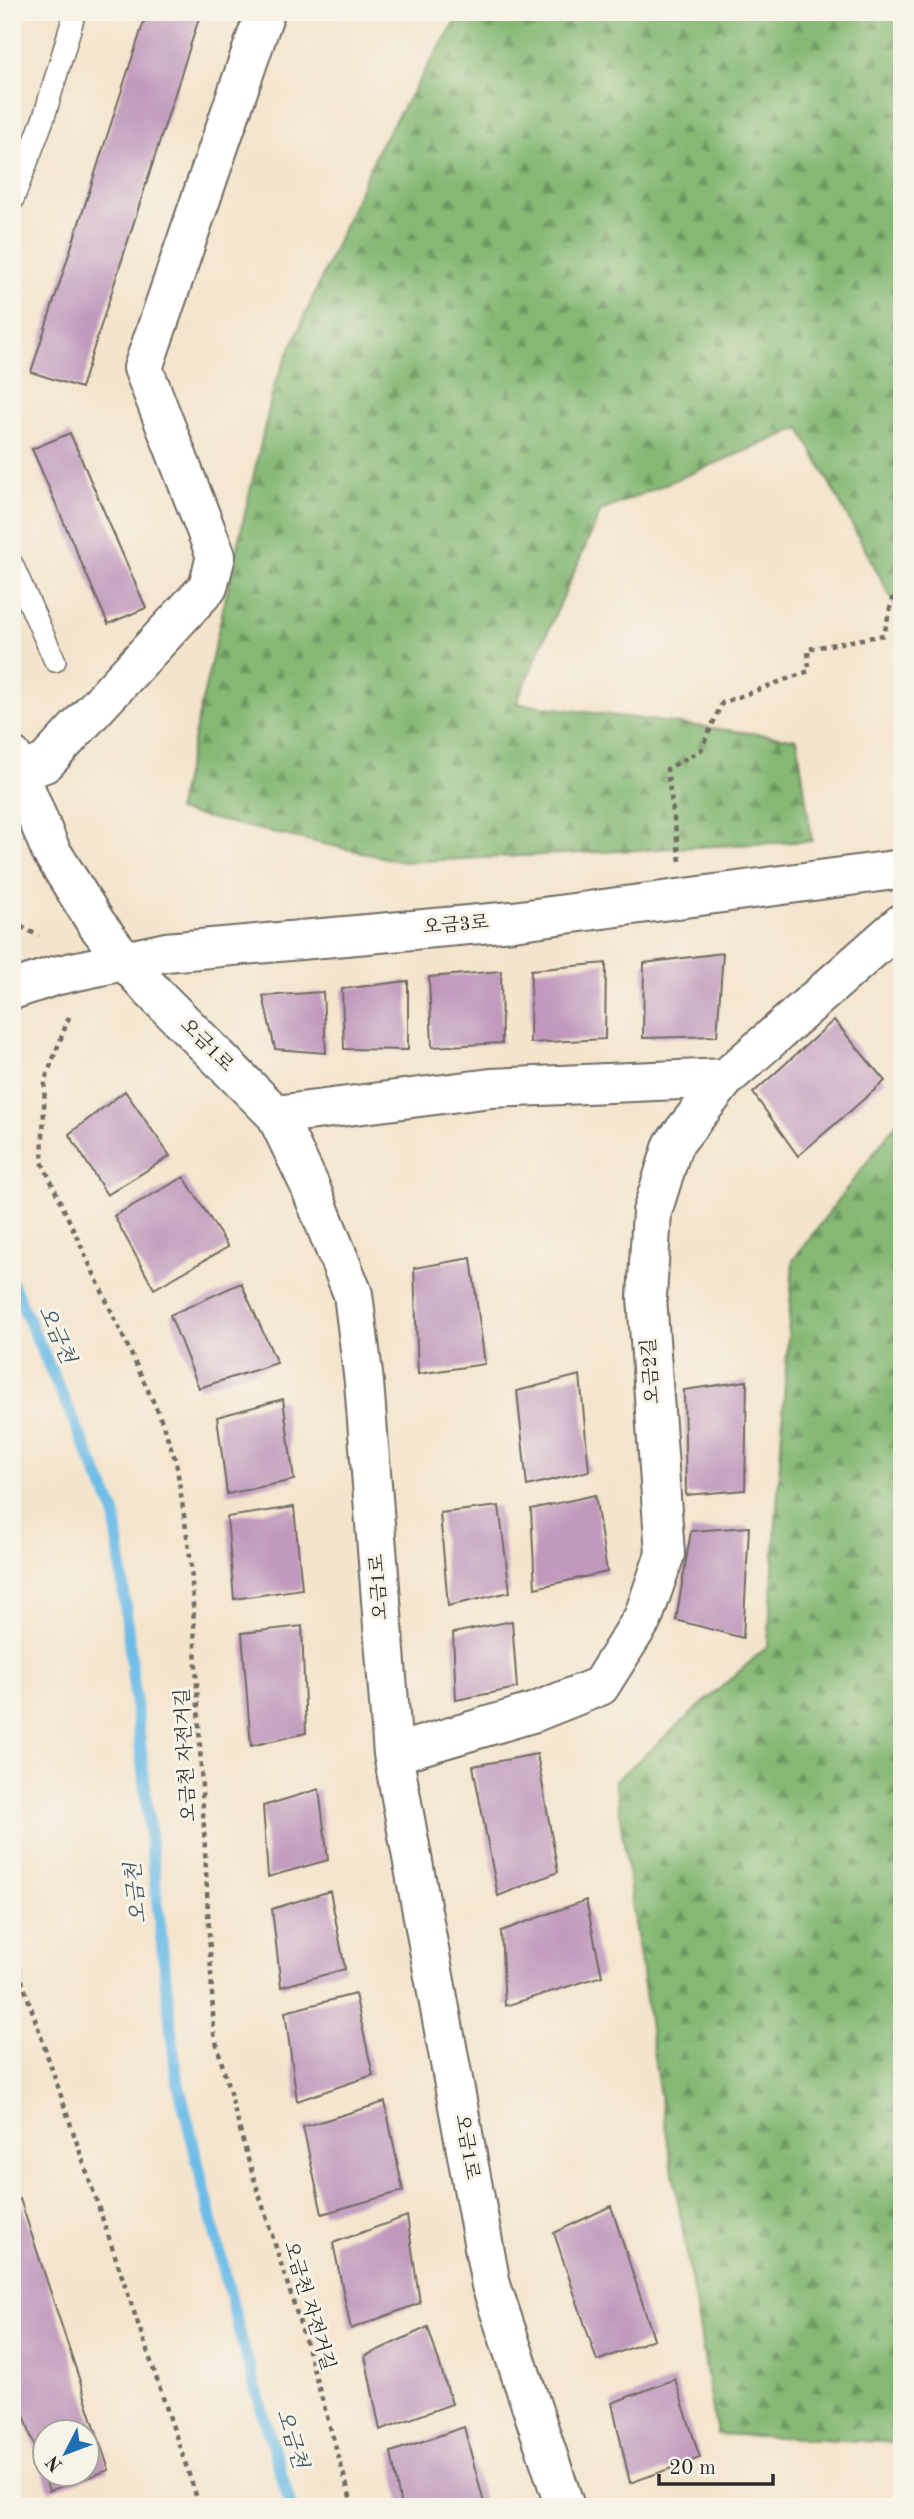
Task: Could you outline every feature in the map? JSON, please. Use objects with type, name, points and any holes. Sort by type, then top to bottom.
[{"type":"street","points":[[16,764],[45,763],[208,587],[216,556],[143,368],[265,12]]},
{"type":"street","name":"오금1로","points":[[16,764],[51,851],[96,923],[155,994],[276,1115],[309,1184],[353,1294],[364,1382],[393,1754],[492,2285],[565,2507]]},
{"type":"street","name":"오금3로","points":[[12,990],[54,976],[166,952],[513,921],[902,869]]},
{"type":"street","name":"오금2길","points":[[393,1754],[536,1712],[600,1686],[643,1618],[665,1554],[647,1297],[652,1212],[673,1145],[726,1078],[902,923]]},
{"type":"street","points":[[276,1115],[491,1088],[726,1078]]},
{"type":"lane","points":[[12,202],[44,117],[75,12]]},
{"type":"lane","points":[[12,564],[55,661]]},
{"type":"path","points":[[681,867],[667,769],[701,750],[722,703],[809,671],[808,649],[884,635],[892,599],[902,596]]},
{"type":"path","points":[[12,922],[38,936]]},
{"type":"path","name":"오금천 자전거길","points":[[69,1017],[45,1080],[42,1162],[159,1414],[176,1461],[191,1563],[214,2034],[247,2156],[303,2333],[353,2507]]},
{"type":"path","points":[[12,1951],[200,2507]]},
{"type":"green space","points":[[461,12],[902,12],[902,618],[800,428],[601,511],[516,703],[797,739],[812,841],[404,862],[177,811],[274,386],[379,147]]},
{"type":"green space","points":[[901,1117],[902,2443],[717,2434],[656,2071],[615,1781],[768,1646],[793,1260]]},
{"type":"building","points":[[12,12],[21,13],[13,39],[12,39]]},
{"type":"building","points":[[147,12],[201,12],[81,388],[31,372]]},
{"type":"building","points":[[70,433],[146,608],[108,624],[32,449]]},
{"type":"building","points":[[723,953],[717,1036],[643,1038],[644,963]]},
{"type":"building","points":[[606,963],[605,1039],[530,1043],[531,970]]},
{"type":"building","points":[[501,971],[502,1043],[432,1047],[429,977]]},
{"type":"building","points":[[408,981],[408,1050],[344,1049],[342,989]]},
{"type":"building","points":[[323,992],[326,1053],[275,1049],[263,996]]},
{"type":"building","points":[[834,1020],[885,1081],[798,1156],[753,1093]]},
{"type":"building","points":[[125,1091],[170,1156],[107,1195],[69,1134]]},
{"type":"building","points":[[184,1177],[228,1247],[154,1289],[114,1216]]},
{"type":"building","points":[[471,1258],[485,1364],[418,1374],[414,1268]]},
{"type":"building","points":[[241,1283],[277,1363],[199,1388],[170,1315]]},
{"type":"building","points":[[580,1375],[589,1471],[527,1486],[517,1391]]},
{"type":"building","points":[[747,1381],[745,1490],[686,1495],[684,1390]]},
{"type":"building","points":[[283,1399],[294,1480],[227,1494],[217,1417]]},
{"type":"building","points":[[595,1495],[607,1572],[535,1588],[531,1509]]},
{"type":"building","points":[[499,1506],[510,1592],[448,1606],[440,1513]]},
{"type":"building","points":[[294,1507],[302,1589],[234,1599],[227,1517]]},
{"type":"building","points":[[749,1527],[743,1638],[676,1620],[691,1531]]},
{"type":"building","points":[[512,1621],[517,1688],[456,1700],[453,1633]]},
{"type":"building","points":[[302,1626],[306,1733],[251,1746],[242,1633]]},
{"type":"building","points":[[537,1754],[558,1872],[498,1896],[473,1766]]},
{"type":"building","points":[[319,1789],[328,1860],[268,1877],[263,1806]]},
{"type":"building","points":[[330,1891],[345,1969],[281,1987],[272,1909]]},
{"type":"building","points":[[586,1900],[602,1976],[505,2006],[501,1931]]},
{"type":"building","points":[[355,1994],[373,2075],[297,2101],[285,2012]]},
{"type":"building","points":[[385,2102],[403,2191],[322,2214],[303,2127]]},
{"type":"building","points":[[20,2199],[92,2418],[32,2418],[32,2439],[12,2378],[12,2203]]},
{"type":"building","points":[[611,2206],[654,2339],[597,2361],[554,2233]]},
{"type":"building","points":[[407,2216],[420,2303],[351,2329],[333,2243]]},
{"type":"building","points":[[428,2327],[452,2404],[380,2430],[365,2356]]},
{"type":"building","points":[[675,2379],[700,2458],[630,2483],[612,2403]]},
{"type":"building","points":[[464,2427],[485,2507],[401,2507],[391,2452]]},
{"type":"building","points":[[102,2449],[109,2470],[102,2472]]},
{"type":"waterway","name":"오금천","points":[[12,1283],[115,1513],[176,2074],[242,2343],[291,2507]]}]
